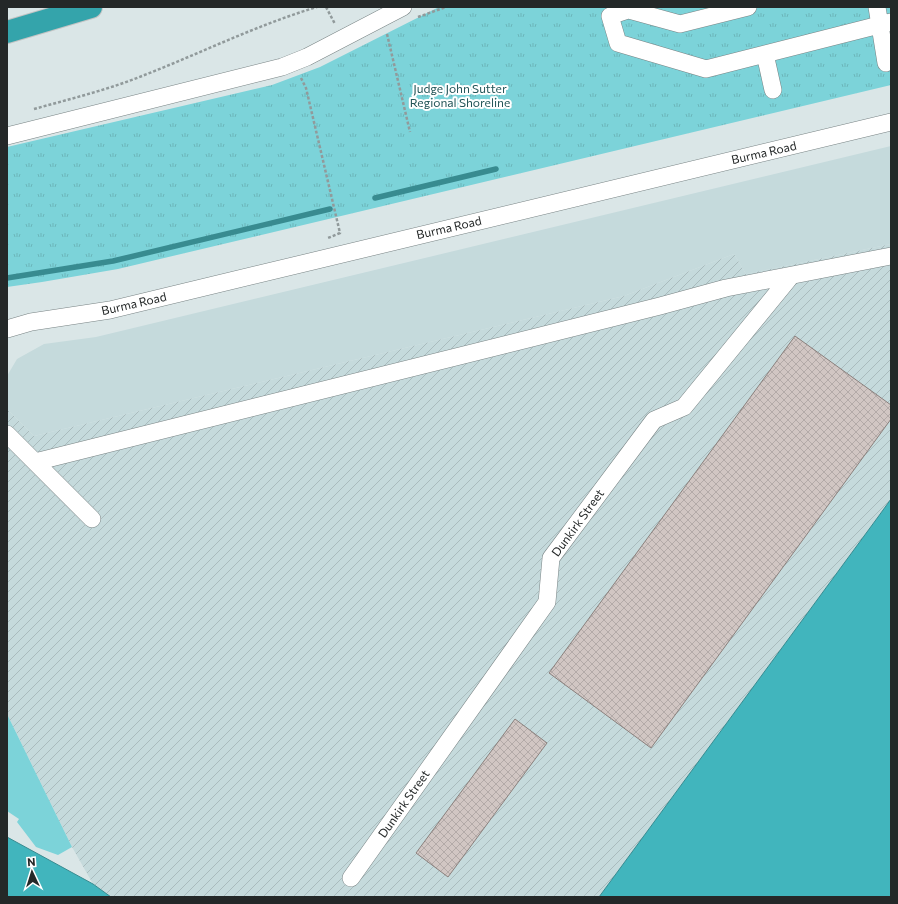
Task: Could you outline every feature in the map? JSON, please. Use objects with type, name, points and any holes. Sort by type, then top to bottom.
[{"type":"highway","points":[[7,32],[91,7]]},
{"type":"street","points":[[748,7],[680,24],[633,8],[610,16],[618,43],[706,69],[885,23]]},
{"type":"street","points":[[877,7],[885,23],[886,63]]},
{"type":"street","points":[[7,136],[282,67],[407,13]]},
{"type":"street","points":[[765,54],[772,90]]},
{"type":"street","name":"Burma Road","points":[[7,329],[31,322],[110,310],[891,122]]},
{"type":"street","points":[[35,462],[726,288],[891,256]]},
{"type":"street","name":"Dunkirk Street","points":[[351,878],[547,602],[551,558],[654,420],[684,408],[791,276]]},
{"type":"street","points":[[7,434],[92,519]]},
{"type":"path","points":[[31,110],[90,94],[140,77],[190,57],[240,34],[317,7]]},
{"type":"path","points":[[407,13],[446,7]]},
{"type":"path","points":[[380,36],[387,31],[410,132]]},
{"type":"path","points":[[306,76],[300,79],[306,88],[340,233],[323,240],[328,257]]},
{"type":"shaded area","points":[[891,146],[891,244],[746,274],[734,254],[624,296],[34,436],[7,409],[7,376],[17,359],[44,344],[96,337]]},
{"type":"shaded area","points":[[891,244],[891,499],[599,897],[111,897],[93,884],[72,847],[7,714],[7,409],[34,436],[624,296],[734,254],[746,274]]},
{"type":"shaded area","points":[[891,499],[891,897],[599,897],[878,517]]},
{"type":"shaded area","points":[[7,837],[93,884],[111,897],[7,897]]},
{"type":"green space","name":"Judge John Sutter Regional Shoreline","points":[[439,7],[891,7],[891,85],[118,269],[7,287],[7,147],[272,85],[320,67]]},
{"type":"green space","points":[[7,714],[72,847],[58,855],[36,847],[17,822],[19,819],[7,811]]},
{"type":"building","points":[[795,336],[891,405],[891,419],[651,748],[549,673]]},
{"type":"building","points":[[515,719],[547,743],[448,877],[416,853]]},
{"type":"waterway","points":[[375,198],[496,169]]},
{"type":"waterway","points":[[7,278],[113,261],[330,209]]}]
